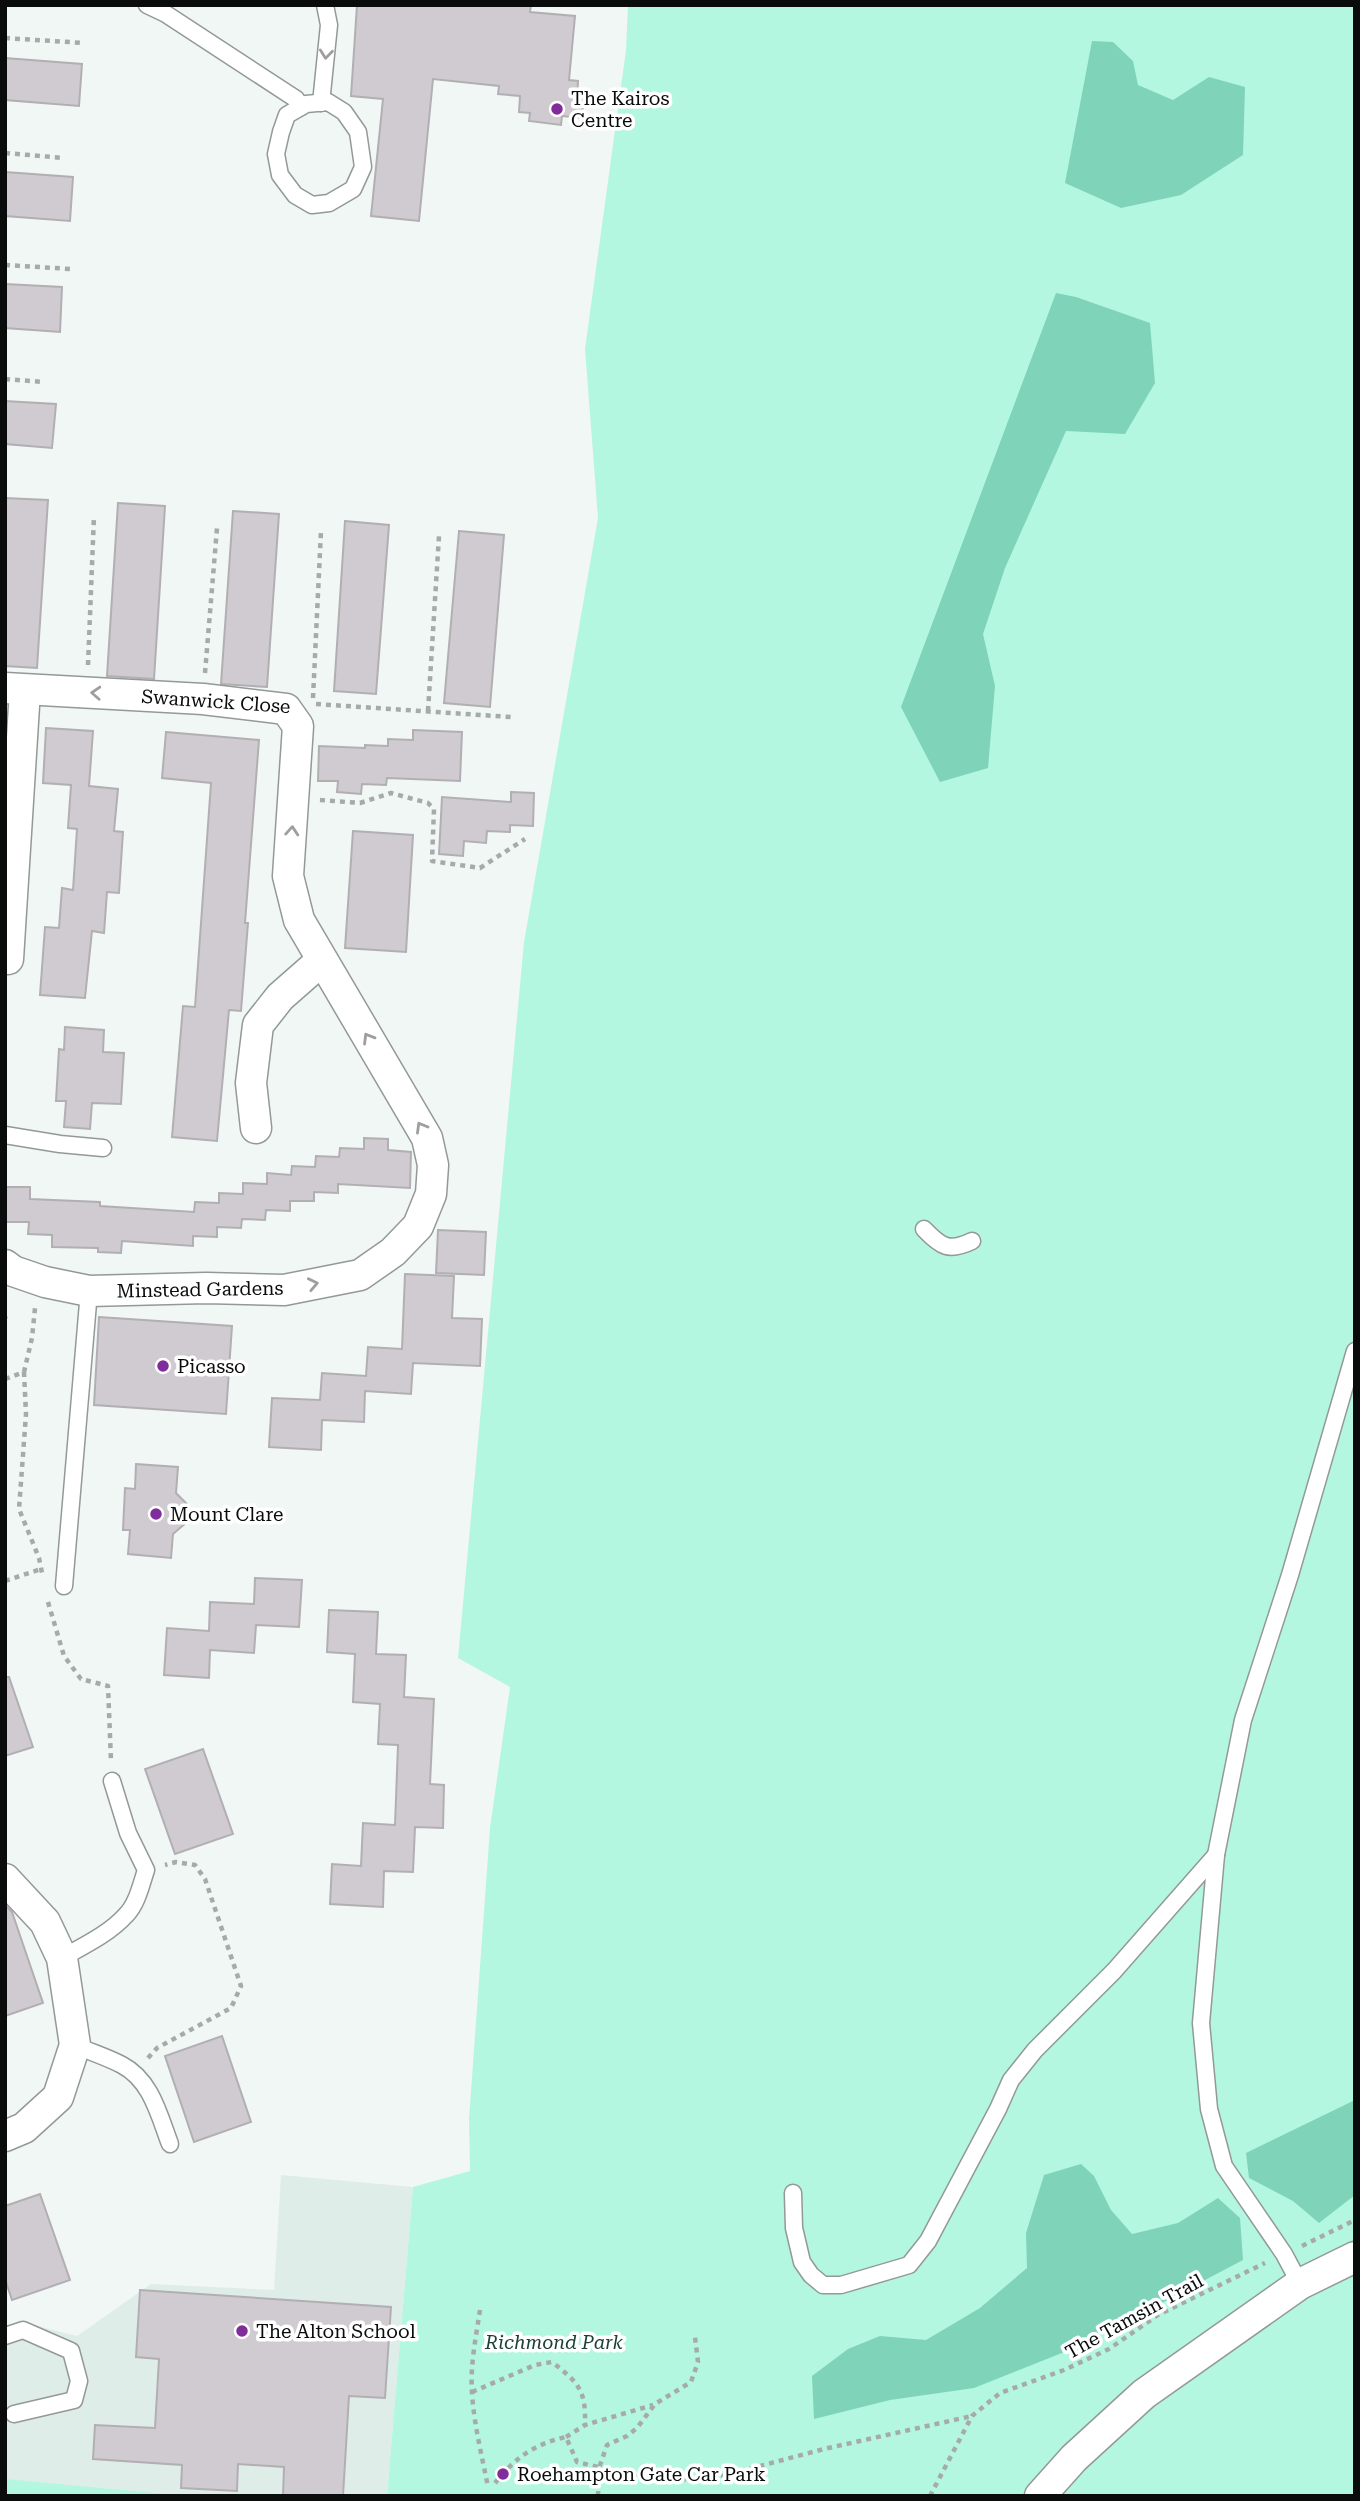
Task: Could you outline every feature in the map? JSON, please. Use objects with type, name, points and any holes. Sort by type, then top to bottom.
[{"type":"street","name":"Swanwick Close","points":[[15,689],[203,698],[299,707]]},
{"type":"street","points":[[8,959],[15,689]]},
{"type":"street","name":"Minstead Gardens","points":[[5,1265],[45,1282],[89,1291],[206,1288],[284,1290],[360,1275],[393,1252],[418,1226],[431,1195],[433,1165],[427,1138],[299,920],[288,876],[299,707]]},
{"type":"street","points":[[257,1128],[251,1083],[258,1025],[280,997],[321,961]]},
{"type":"street","points":[[5,1879],[45,1922],[62,1958],[75,2045],[58,2097],[24,2128],[5,2136]]},
{"type":"street","points":[[1040,2496],[1074,2458],[1144,2394],[1300,2284],[1355,2257]]},
{"type":"lane","points":[[147,5],[166,14],[296,99],[302,107]]},
{"type":"lane","points":[[321,103],[329,25],[325,5]]},
{"type":"lane","points":[[328,102],[344,112],[358,132],[363,167],[353,189],[329,203],[312,205],[295,195],[280,175],[276,154],[287,115],[306,104],[321,103],[328,102]]},
{"type":"lane","points":[[5,1135],[103,1148]]},
{"type":"lane","points":[[924,1229],[939,1244],[945,1246],[954,1248],[972,1241]]},
{"type":"lane","points":[[64,1586],[89,1291]]},
{"type":"lane","points":[[1300,2284],[1284,2254],[1224,2166],[1209,2109],[1201,2023],[1216,1855],[1243,1720],[1290,1575],[1355,1351]]},
{"type":"lane","points":[[62,1958],[101,1935],[127,1914],[139,1892],[146,1870],[128,1833],[113,1781]]},
{"type":"lane","points":[[793,2193],[794,2228],[802,2262],[811,2275],[823,2285],[841,2285],[909,2265],[928,2241],[1011,2080],[1035,2050],[1114,1971],[1216,1855]]},
{"type":"lane","points":[[75,2045],[124,2065],[144,2083],[170,2144]]},
{"type":"lane","points":[[5,2336],[23,2330],[71,2351],[79,2381],[74,2400],[15,2414]]},
{"type":"path","points":[[5,38],[84,43]]},
{"type":"path","points":[[5,153],[64,158]]},
{"type":"path","points":[[5,265],[71,269]]},
{"type":"path","points":[[5,379],[44,382]]},
{"type":"path","points":[[86,693],[94,516]]},
{"type":"path","points":[[203,698],[216,528]]},
{"type":"path","points":[[299,707],[321,531]]},
{"type":"path","points":[[428,711],[439,536]]},
{"type":"path","name":"Swanwick Close","points":[[299,707],[511,716]]},
{"type":"path","points":[[294,798],[360,803],[391,793],[428,803],[435,808],[432,861],[480,868],[525,838]]},
{"type":"path","points":[[5,1378],[24,1372],[32,1338],[37,1294],[45,1282]]},
{"type":"path","points":[[5,1581],[41,1569]]},
{"type":"path","points":[[133,2074],[158,2048],[231,2008],[241,1986],[205,1879],[195,1865],[176,1862],[146,1870]]},
{"type":"path","name":"The Tamsin Trail","points":[[930,2496],[972,2416],[1000,2393],[1064,2370],[1110,2349],[1158,2315],[1355,2220]]},
{"type":"path","points":[[480,2310],[472,2367],[472,2392],[488,2487]]},
{"type":"path","points":[[495,2483],[519,2458],[544,2442],[566,2437],[585,2425],[654,2404],[691,2382],[698,2362],[695,2337]]},
{"type":"path","points":[[472,2392],[535,2365],[552,2362],[574,2379],[585,2402],[585,2425]]},
{"type":"path","points":[[598,2496],[599,2468],[607,2445],[637,2428],[654,2404]]},
{"type":"path","points":[[566,2437],[577,2462],[644,2477],[707,2480],[824,2449],[972,2416]]},
{"type":"shaded area","name":"The Alton School","points":[[281,2175],[413,2187],[387,2496],[5,2496],[5,2327],[22,2322],[77,2336],[151,2284],[274,2290]]},
{"type":"green space","name":"Richmond Park","points":[[628,5],[1355,5],[1355,2496],[387,2496],[413,2187],[470,2171],[469,2119],[490,1828],[510,1687],[458,1658],[524,942],[598,518],[585,349],[626,50]]},
{"type":"green space","points":[[1092,41],[1113,42],[1133,61],[1138,85],[1173,100],[1209,77],[1245,87],[1243,155],[1181,195],[1121,208],[1065,183]]},
{"type":"green space","points":[[1056,293],[1076,297],[1150,323],[1155,383],[1125,434],[1066,431],[1005,568],[983,634],[995,686],[988,768],[940,782],[901,707]]},
{"type":"green space","points":[[1355,2100],[1355,2195],[1319,2223],[1293,2201],[1249,2178],[1246,2153]]},
{"type":"green space","points":[[1081,2164],[1094,2176],[1111,2210],[1132,2234],[1178,2223],[1218,2198],[1240,2218],[1243,2260],[1082,2345],[974,2388],[890,2400],[814,2419],[812,2376],[848,2349],[880,2336],[926,2340],[980,2308],[1027,2268],[1026,2233],[1044,2175]]},
{"type":"green space","points":[[5,2479],[187,2496],[5,2496]]},
{"type":"building","name":"The Kairos Centre","points":[[357,5],[531,5],[530,12],[575,16],[569,80],[578,81],[577,97],[584,97],[582,118],[562,116],[561,125],[529,121],[530,113],[519,112],[520,96],[498,94],[499,86],[433,79],[419,221],[371,216],[383,99],[351,96]]},
{"type":"building","points":[[5,58],[82,64],[79,106],[5,100]]},
{"type":"building","points":[[5,172],[73,177],[70,221],[5,216]]},
{"type":"building","points":[[5,284],[62,287],[60,332],[5,328]]},
{"type":"building","points":[[5,401],[56,404],[52,448],[5,444]]},
{"type":"building","points":[[5,498],[48,500],[37,668],[5,666]]},
{"type":"building","points":[[118,503],[165,506],[154,679],[107,676]]},
{"type":"building","points":[[233,511],[279,514],[267,687],[221,684]]},
{"type":"building","points":[[345,521],[389,525],[376,694],[334,691]]},
{"type":"building","points":[[459,531],[504,535],[490,707],[444,703]]},
{"type":"building","points":[[46,728],[93,731],[89,786],[118,789],[114,831],[123,832],[119,893],[107,892],[104,933],[92,931],[85,998],[40,995],[45,927],[59,928],[62,888],[73,890],[77,829],[68,828],[71,785],[43,783]]},
{"type":"building","points":[[413,730],[462,732],[460,781],[387,778],[386,785],[362,784],[361,794],[337,792],[338,781],[318,781],[319,746],[388,746],[388,739],[413,740]]},
{"type":"building","points":[[166,732],[259,740],[241,1011],[229,1010],[217,1141],[172,1137],[183,1006],[195,1007],[211,783],[162,778]]},
{"type":"building","points":[[511,792],[534,793],[533,826],[510,825],[510,832],[487,831],[486,843],[464,841],[463,856],[439,854],[442,797],[511,802]]},
{"type":"building","points":[[353,831],[413,835],[406,952],[345,948]]},
{"type":"building","points":[[65,1027],[104,1030],[103,1052],[124,1053],[121,1104],[92,1103],[90,1129],[64,1127],[66,1101],[56,1101],[59,1049],[64,1050]]},
{"type":"building","points":[[364,1138],[388,1139],[388,1150],[411,1152],[410,1188],[338,1184],[338,1193],[314,1192],[314,1201],[290,1201],[290,1211],[266,1210],[265,1220],[242,1219],[241,1228],[217,1227],[217,1237],[193,1236],[193,1246],[122,1241],[121,1253],[98,1252],[98,1248],[52,1247],[52,1235],[28,1234],[29,1222],[5,1222],[5,1187],[30,1187],[30,1199],[100,1202],[100,1206],[194,1212],[195,1202],[219,1203],[219,1193],[243,1194],[243,1183],[267,1184],[267,1173],[291,1175],[292,1166],[315,1167],[316,1156],[339,1157],[340,1148],[364,1149]]},
{"type":"building","points":[[438,1230],[486,1232],[484,1275],[436,1273]]},
{"type":"building","points":[[405,1274],[454,1276],[452,1318],[482,1319],[480,1366],[413,1363],[411,1394],[365,1391],[364,1422],[322,1420],[321,1450],[269,1447],[272,1398],[320,1400],[322,1373],[366,1376],[368,1347],[402,1349]]},
{"type":"building","name":"Picasso","points":[[99,1317],[232,1326],[226,1414],[94,1405]]},
{"type":"building","name":"Mount Clare","points":[[136,1464],[178,1467],[176,1493],[189,1506],[187,1522],[173,1534],[171,1558],[128,1554],[130,1530],[123,1530],[125,1488],[135,1489]]},
{"type":"building","points":[[255,1578],[302,1580],[299,1627],[256,1625],[254,1653],[210,1650],[209,1678],[164,1675],[167,1628],[209,1631],[210,1602],[254,1604]]},
{"type":"building","points":[[329,1610],[378,1612],[376,1654],[406,1655],[404,1697],[434,1699],[430,1784],[444,1785],[443,1828],[415,1827],[413,1872],[384,1871],[383,1907],[330,1904],[332,1864],[361,1866],[363,1823],[395,1825],[398,1745],[378,1744],[380,1704],[353,1702],[355,1654],[327,1652]]},
{"type":"building","points":[[5,1677],[9,1677],[33,1747],[5,1756]]},
{"type":"building","points":[[203,1749],[233,1834],[175,1854],[145,1769]]},
{"type":"building","points":[[5,1905],[12,1912],[43,2003],[5,2016]]},
{"type":"building","points":[[222,2036],[251,2122],[194,2142],[165,2056]]},
{"type":"building","points":[[40,2194],[70,2280],[12,2300],[5,2279],[5,2206]]},
{"type":"building","points":[[140,2290],[391,2307],[385,2398],[349,2396],[343,2496],[283,2496],[284,2467],[238,2464],[237,2491],[181,2488],[182,2465],[93,2459],[95,2425],[155,2428],[159,2359],[136,2357]]},
{"type":"place","name":"The Kairos Centre","points":[[557,109]]},
{"type":"place","name":"Picasso","points":[[163,1366]]},
{"type":"place","name":"Mount Clare","points":[[156,1514]]},
{"type":"place","name":"The Alton School","points":[[242,2331]]},
{"type":"place","name":"Roehampton Gate Car Park","points":[[503,2474]]}]
